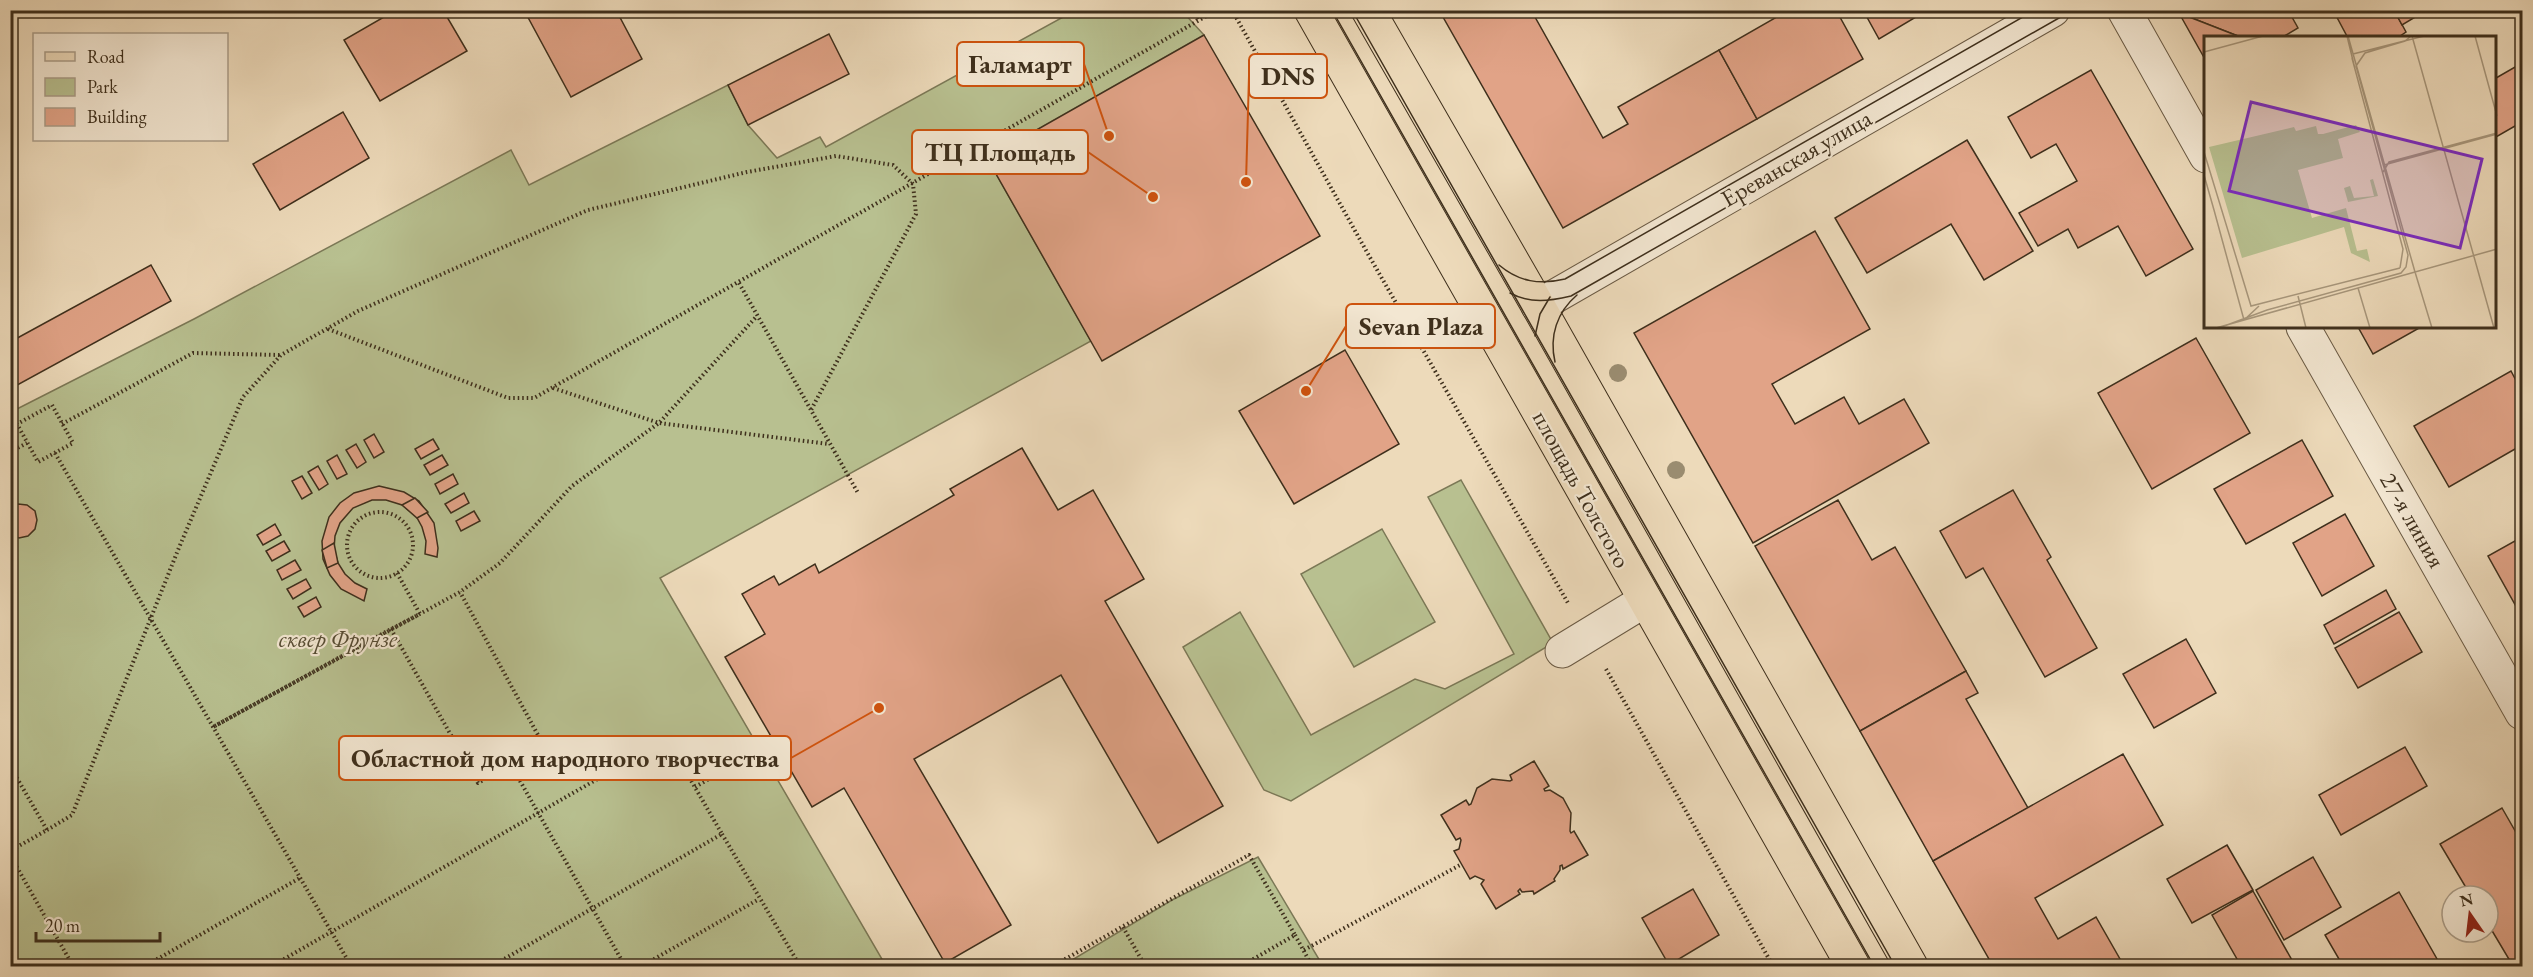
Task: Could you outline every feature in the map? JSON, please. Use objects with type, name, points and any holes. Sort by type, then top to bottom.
[{"type":"main road","name":"площадь Толстого","points":[[1311,10],[1853,966]]},
{"type":"main road","points":[[1368,10],[1911,966]]},
{"type":"street","name":"Ереванская улица","points":[[1538,306],[2053,10]]},
{"type":"street","points":[[2124,10],[2204,152]]},
{"type":"street","name":"27-я линия","points":[[2304,328],[2523,713]]},
{"type":"street","points":[[1562,651],[1644,601]]},
{"type":"path","points":[[1193,10],[1199,22]]},
{"type":"path","points":[[327,328],[508,398],[534,398],[1217,10]]},
{"type":"path","points":[[1232,10],[1368,254]]},
{"type":"path","points":[[73,966],[10,853],[72,815],[150,619],[243,398],[281,355],[358,311],[588,210],[747,172],[836,156],[892,165],[913,184],[916,214],[910,230],[811,410]]},
{"type":"path","points":[[739,283],[858,493]]},
{"type":"path","points":[[213,727],[459,592],[500,564],[572,486],[659,423],[757,316]]},
{"type":"path","points":[[62,424],[193,353],[281,355]]},
{"type":"path","points":[[552,388],[659,423],[829,444]]},
{"type":"path","points":[[52,405],[73,443],[38,462],[27,443],[17,424],[52,405]]},
{"type":"path","points":[[10,452],[27,443]]},
{"type":"path","points":[[55,453],[351,966]]},
{"type":"path","points":[[385,512],[406,523],[411,532],[413,552],[407,565],[398,573],[386,578],[371,577],[362,573],[349,558],[347,543],[351,529],[361,518],[370,513],[385,512]]},
{"type":"path","points":[[398,573],[420,614]]},
{"type":"path","points":[[391,629],[478,783],[544,746],[459,592]]},
{"type":"path","points":[[213,727],[420,614]]},
{"type":"path","points":[[272,966],[667,739],[800,966]]},
{"type":"path","points":[[695,788],[774,741]]},
{"type":"path","points":[[511,765],[625,966]]},
{"type":"path","points":[[10,766],[47,830]]},
{"type":"path","points":[[492,966],[722,834]]},
{"type":"path","points":[[1053,966],[1249,855],[1312,966]]},
{"type":"path","points":[[1304,950],[1462,864]]},
{"type":"path","points":[[146,966],[300,878]]},
{"type":"path","points":[[642,966],[759,899]]},
{"type":"path","points":[[1123,927],[1145,966]]},
{"type":"path","points":[[1241,966],[1295,935]]},
{"type":"path","points":[[159,959],[163,966]]},
{"type":"path","points":[[64,966],[69,960]]},
{"type":"green space","name":"сквер Фрунзе","points":[[1074,11],[1182,11],[1204,35],[987,158],[1091,341],[660,578],[886,966],[11,966],[11,412],[194,319],[511,150],[529,185],[728,85],[748,125],[777,158],[820,137],[826,147]]},
{"type":"green space","points":[[1461,480],[1553,643],[1291,801],[1264,790],[1183,647],[1240,612],[1311,735],[1415,679],[1445,689],[1514,654],[1428,497]]},
{"type":"green space","points":[[1382,529],[1435,622],[1354,667],[1301,574]]},
{"type":"green space","points":[[1258,857],[1323,966],[1062,966],[1172,900]]},
{"type":"building","points":[[396,10],[443,10],[467,51],[380,101],[344,40]]},
{"type":"building","points":[[524,10],[616,10],[642,59],[571,97]]},
{"type":"building","points":[[1439,10],[1531,10],[1603,138],[1628,124],[1618,107],[1719,50],[1757,119],[1563,228]]},
{"type":"building","points":[[1789,10],[1836,10],[1863,59],[1757,119],[1719,50]]},
{"type":"building","points":[[1863,10],[1912,10],[1916,17],[1879,39]]},
{"type":"building","points":[[2183,10],[2288,10],[2298,28],[2284,36],[2238,36],[2179,13]]},
{"type":"building","points":[[2333,10],[2394,10],[2406,32],[2400,36],[2347,36]]},
{"type":"building","points":[[2394,10],[2427,10],[2402,25]]},
{"type":"building","points":[[2179,13],[2238,36],[2204,36],[2204,57]]},
{"type":"building","points":[[829,34],[849,74],[748,125],[728,85]]},
{"type":"building","points":[[1204,35],[1320,236],[1102,361],[987,158]]},
{"type":"building","points":[[2522,63],[2522,122],[2497,136],[2497,77]]},
{"type":"building","points":[[2091,70],[2193,249],[2146,276],[2118,226],[2078,248],[2068,229],[2038,246],[2019,213],[2077,181],[2056,144],[2031,158],[2008,117]]},
{"type":"building","points":[[343,112],[369,158],[280,210],[253,164]]},
{"type":"building","points":[[1967,140],[2033,251],[1984,280],[1951,224],[1867,273],[1835,218]]},
{"type":"building","points":[[1815,231],[1870,329],[1772,384],[1795,424],[1844,397],[1859,424],[1904,399],[1929,443],[1753,543],[1634,333]]},
{"type":"building","points":[[151,265],[171,301],[10,389],[10,342]]},
{"type":"building","points":[[2359,328],[2419,328],[2373,354]]},
{"type":"building","points":[[2196,338],[2250,433],[2152,489],[2098,393]]},
{"type":"building","points":[[1345,350],[1399,444],[1294,504],[1239,411]]},
{"type":"building","points":[[2511,371],[2522,392],[2522,445],[2449,487],[2414,426]]},
{"type":"building","points":[[374,434],[384,452],[374,458],[364,440]]},
{"type":"building","points":[[433,439],[439,449],[421,459],[415,449]]},
{"type":"building","points":[[2302,440],[2333,496],[2246,544],[2214,489]]},
{"type":"building","points":[[356,444],[366,462],[357,468],[346,450]]},
{"type":"building","points":[[1022,448],[1058,510],[1093,490],[1144,579],[1105,601],[1223,806],[1158,843],[1061,675],[914,759],[1011,925],[945,963],[844,788],[812,807],[725,657],[765,634],[742,594],[774,576],[779,585],[815,564],[819,573],[954,495],[950,489]]},
{"type":"building","points":[[337,455],[347,474],[337,479],[327,461]]},
{"type":"building","points":[[442,455],[448,465],[430,475],[424,465]]},
{"type":"building","points":[[318,466],[328,484],[319,490],[308,472]]},
{"type":"building","points":[[453,474],[458,484],[440,494],[435,484]]},
{"type":"building","points":[[302,476],[312,493],[302,499],[292,481]]},
{"type":"building","points":[[379,486],[404,492],[419,501],[434,523],[437,557],[425,554],[426,541],[422,527],[416,516],[402,505],[386,500],[372,500],[353,508],[340,523],[335,536],[334,549],[338,563],[345,574],[355,583],[367,589],[364,601],[341,589],[330,575],[323,559],[322,541],[329,517],[340,503],[354,493]]},
{"type":"building","points":[[2013,490],[2051,557],[2047,560],[2097,648],[2045,677],[1983,568],[1966,578],[1940,531]]},
{"type":"building","points":[[464,493],[469,503],[451,513],[445,504]]},
{"type":"building","points":[[415,498],[428,512],[417,518],[402,505]]},
{"type":"building","points":[[1838,500],[1872,560],[1895,547],[1966,671],[1860,731],[1755,546]]},
{"type":"building","points":[[18,504],[27,505],[35,511],[37,520],[35,529],[28,536],[19,538],[10,534],[10,508]]},
{"type":"building","points":[[474,511],[480,521],[461,531],[456,521]]},
{"type":"building","points":[[2345,514],[2374,566],[2322,596],[2293,543]]},
{"type":"building","points":[[275,524],[281,535],[263,545],[257,535]]},
{"type":"building","points":[[2522,537],[2522,617],[2488,556]]},
{"type":"building","points":[[284,541],[290,551],[272,561],[266,551]]},
{"type":"building","points":[[334,543],[338,563],[327,568],[322,550]]},
{"type":"building","points":[[295,560],[301,570],[282,580],[277,570]]},
{"type":"building","points":[[306,579],[311,588],[293,599],[287,589]]},
{"type":"building","points":[[2386,590],[2396,609],[2334,644],[2324,625]]},
{"type":"building","points":[[316,597],[321,607],[304,617],[298,607]]},
{"type":"building","points":[[2399,612],[2422,652],[2358,688],[2335,648]]},
{"type":"building","points":[[2186,639],[2216,693],[2154,728],[2123,674]]},
{"type":"building","points":[[1966,671],[1978,693],[1966,699],[2028,808],[1933,861],[1860,731]]},
{"type":"building","points":[[2405,747],[2427,786],[2341,835],[2319,795]]},
{"type":"building","points":[[2123,754],[2163,825],[2035,898],[2058,939],[2096,917],[2124,966],[1993,966],[1933,861]]},
{"type":"building","points":[[1534,761],[1549,786],[1544,789],[1545,791],[1550,790],[1563,798],[1571,813],[1570,831],[1571,833],[1574,831],[1588,855],[1563,869],[1562,865],[1560,866],[1555,881],[1534,894],[1533,891],[1522,892],[1520,889],[1518,891],[1520,894],[1496,909],[1481,884],[1484,880],[1475,876],[1470,879],[1454,851],[1459,849],[1461,840],[1460,838],[1456,840],[1441,815],[1466,800],[1469,805],[1471,804],[1477,788],[1492,779],[1510,781],[1512,780],[1510,775]]},
{"type":"building","points":[[2502,808],[2522,843],[2522,966],[2513,966],[2500,944],[2500,884],[2464,884],[2440,844]]},
{"type":"building","points":[[2227,845],[2253,890],[2192,923],[2167,879]]},
{"type":"building","points":[[2313,857],[2341,907],[2284,940],[2256,890]]},
{"type":"building","points":[[1693,889],[1719,935],[1669,965],[1642,918]]},
{"type":"building","points":[[2253,891],[2293,962],[2285,966],[2241,966],[2212,915]]},
{"type":"building","points":[[2399,892],[2441,966],[2343,966],[2325,935]]},
{"type":"tram line","points":[[1332,10],[1874,966]]},
{"type":"tram line","points":[[1352,10],[1895,966]]},
{"type":"tram line","points":[[1499,265],[1514,275],[1530,281],[1547,282],[1565,279],[2035,10]]},
{"type":"tram line","points":[[1510,293],[1525,299],[1540,300],[1571,296],[2073,10]]},
{"type":"tram line","points":[[1555,362],[1553,343],[1556,325],[1564,309],[1577,295]]},
{"type":"tram line","points":[[1535,336],[1540,314],[1550,297]]},
{"type":"place","name":"Галамарт","points":[[1109,136]]},
{"type":"place","name":"DNS","points":[[1246,182]]},
{"type":"place","name":"ТЦ Площадь","points":[[1153,197]]},
{"type":"place","name":"Sevan Plaza","points":[[1306,391]]},
{"type":"place","name":"Областной дом народного творчества","points":[[879,708]]}]
